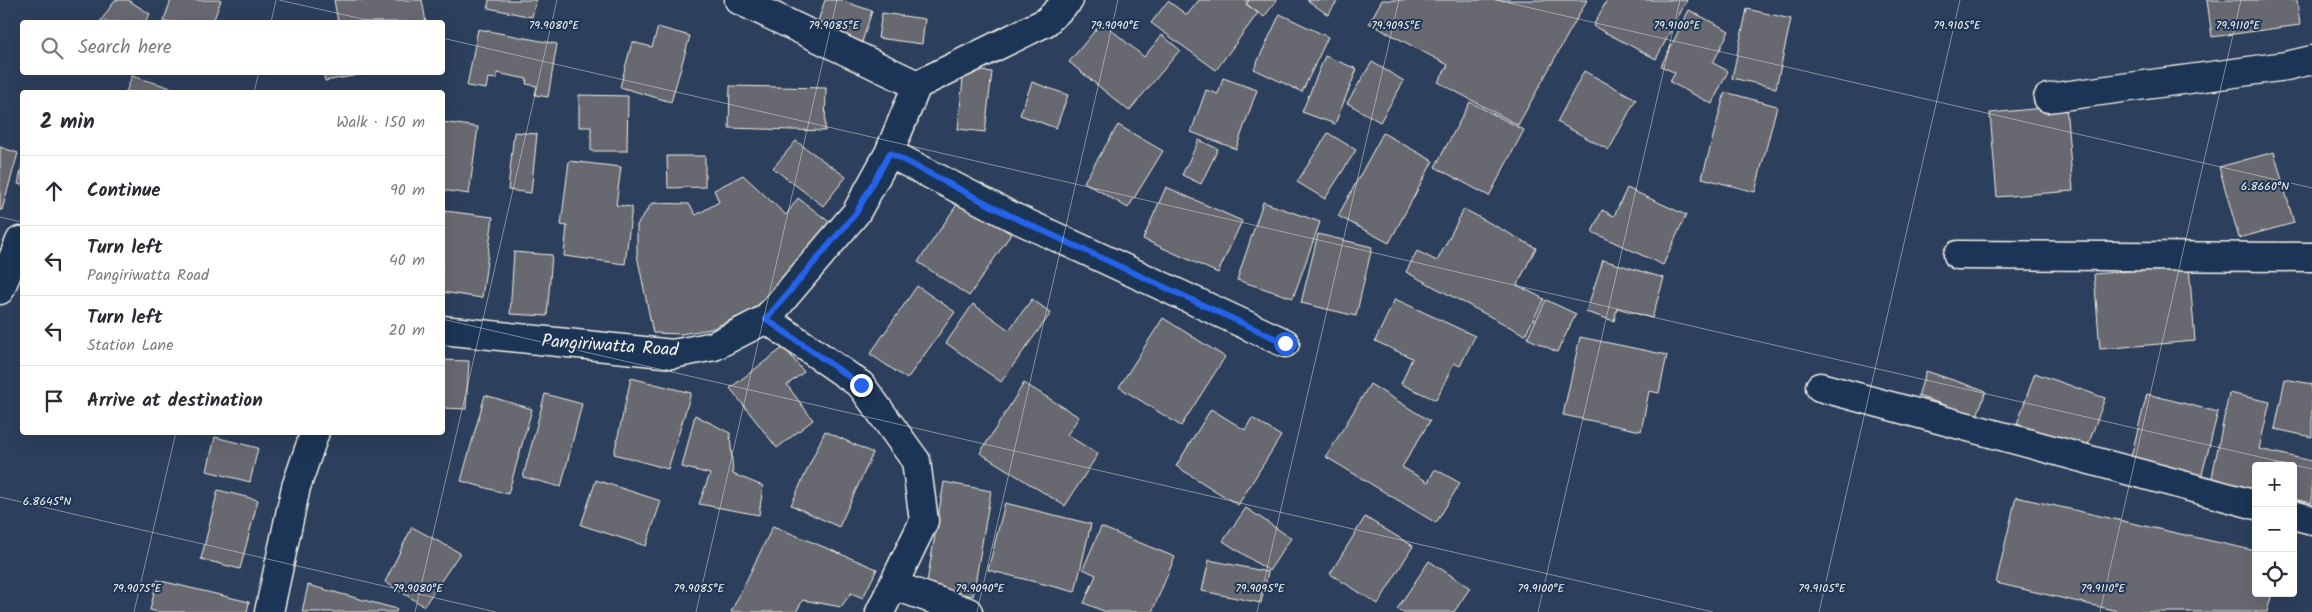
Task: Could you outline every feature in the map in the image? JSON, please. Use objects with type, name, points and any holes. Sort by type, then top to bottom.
[{"type":"street","points":[[740,0],[917,86],[1046,22],[1068,0]]},
{"type":"street","points":[[2048,98],[2286,66],[2312,60]]},
{"type":"street","name":"Pangiriwatta Road","points":[[445,330],[673,354],[714,346],[766,319],[856,213],[890,153],[917,86]]},
{"type":"street","points":[[890,153],[1011,216],[1285,343]]},
{"type":"street","points":[[0,290],[14,240]]},
{"type":"street","points":[[1958,255],[2312,258]]},
{"type":"street","points":[[766,319],[861,385],[916,461],[924,521],[880,612]]},
{"type":"street","points":[[1820,387],[2252,504]]},
{"type":"street","points":[[269,612],[296,486],[314,435]]},
{"type":"street","points":[[2297,516],[2312,520]]},
{"type":"street","points":[[893,584],[968,612]]},
{"type":"building","points":[[115,0],[128,0],[150,14],[146,20],[101,20]]},
{"type":"building","points":[[171,0],[221,0],[214,20],[164,20]]},
{"type":"building","points":[[334,0],[422,0],[426,20],[338,20]]},
{"type":"building","points":[[489,0],[536,0],[532,17],[488,8]]},
{"type":"building","points":[[825,0],[840,0],[872,11],[862,42],[816,27]]},
{"type":"building","points":[[1199,0],[1249,0],[1246,4],[1258,13],[1216,70],[1151,23],[1168,1],[1187,15]]},
{"type":"building","points":[[1249,0],[1277,0],[1264,17],[1246,4]]},
{"type":"building","points":[[1307,0],[1338,0],[1328,15]]},
{"type":"building","points":[[1382,0],[1587,0],[1518,125],[1438,82],[1448,65],[1369,23]]},
{"type":"building","points":[[1607,0],[1687,0],[1656,59],[1593,26]]},
{"type":"building","points":[[2207,0],[2297,0],[2300,25],[2212,37]]},
{"type":"building","points":[[1747,9],[1791,19],[1776,88],[1732,78]]},
{"type":"building","points":[[1689,10],[1729,31],[1713,63],[1728,71],[1712,104],[1670,82],[1675,73],[1661,66]]},
{"type":"building","points":[[882,13],[925,19],[922,44],[878,38]]},
{"type":"building","points":[[1280,14],[1328,37],[1302,92],[1254,69]]},
{"type":"building","points":[[1102,22],[1144,57],[1162,35],[1180,50],[1129,111],[1069,62]]},
{"type":"building","points":[[658,27],[690,36],[671,102],[620,87],[632,42],[652,47]]},
{"type":"building","points":[[478,29],[557,44],[548,97],[535,95],[537,86],[526,84],[527,79],[497,73],[497,79],[488,78],[486,89],[467,86]]},
{"type":"building","points":[[1325,56],[1357,69],[1335,124],[1302,112]]},
{"type":"building","points":[[1372,62],[1404,81],[1380,122],[1347,103]]},
{"type":"building","points":[[964,69],[992,72],[985,132],[958,129]]},
{"type":"building","points":[[1584,71],[1636,99],[1609,150],[1557,122]]},
{"type":"building","points":[[324,75],[358,75],[325,81]]},
{"type":"building","points":[[132,76],[178,90],[127,90]]},
{"type":"building","points":[[1223,78],[1257,90],[1236,149],[1191,132],[1206,90],[1218,94]]},
{"type":"building","points":[[1032,82],[1068,95],[1056,128],[1020,115]]},
{"type":"building","points":[[730,86],[826,88],[825,131],[729,128]]},
{"type":"building","points":[[1725,92],[1777,106],[1755,192],[1702,178]]},
{"type":"building","points":[[579,95],[628,96],[627,151],[591,151],[591,127],[579,127]]},
{"type":"building","points":[[1470,102],[1524,130],[1489,196],[1435,167]]},
{"type":"building","points":[[2066,106],[2073,191],[1997,197],[1990,113]]},
{"type":"building","points":[[445,122],[478,127],[469,194],[445,190]]},
{"type":"building","points":[[1118,125],[1163,151],[1128,208],[1084,182]]},
{"type":"building","points":[[514,132],[537,134],[531,193],[508,190]]},
{"type":"building","points":[[1328,133],[1356,150],[1325,199],[1297,182]]},
{"type":"building","points":[[1383,133],[1433,161],[1389,243],[1338,216]]},
{"type":"building","points":[[1199,140],[1218,149],[1201,184],[1182,175]]},
{"type":"building","points":[[796,141],[846,177],[823,206],[773,168]]},
{"type":"building","points":[[0,147],[18,153],[2,210],[0,210]]},
{"type":"building","points":[[2274,152],[2294,223],[2239,238],[2219,167]]},
{"type":"building","points":[[667,156],[705,156],[705,187],[668,188]]},
{"type":"building","points":[[569,161],[621,167],[616,205],[632,207],[625,264],[564,256],[567,226],[561,225]]},
{"type":"building","points":[[743,175],[786,215],[798,198],[832,224],[783,286],[750,311],[711,329],[681,334],[653,333],[637,255],[637,225],[652,203],[689,204],[696,215],[719,202],[714,190]]},
{"type":"building","points":[[1166,187],[1242,221],[1218,273],[1143,239]]},
{"type":"building","points":[[1627,188],[1686,215],[1663,265],[1592,232],[1602,210],[1614,216]]},
{"type":"building","points":[[960,200],[1011,234],[969,296],[918,262]]},
{"type":"building","points":[[1263,202],[1320,222],[1293,298],[1237,280]]},
{"type":"building","points":[[1464,209],[1536,248],[1517,285],[1544,299],[1525,335],[1406,272],[1417,251],[1437,261]]},
{"type":"building","points":[[445,211],[493,217],[482,298],[445,292]]},
{"type":"building","points":[[1318,234],[1372,247],[1356,316],[1301,303]]},
{"type":"building","points":[[514,252],[552,255],[547,316],[510,314]]},
{"type":"building","points":[[1603,260],[1664,278],[1652,318],[1617,308],[1614,321],[1586,312]]},
{"type":"building","points":[[2189,266],[2195,341],[2100,349],[2094,274]]},
{"type":"building","points":[[917,286],[955,312],[907,379],[870,354]]},
{"type":"building","points":[[1032,299],[1051,313],[1001,382],[946,343],[973,304],[1009,330]]},
{"type":"building","points":[[1395,299],[1475,336],[1460,366],[1454,363],[1436,400],[1401,384],[1412,358],[1375,341]]},
{"type":"building","points":[[1546,300],[1576,314],[1557,352],[1527,338]]},
{"type":"building","points":[[1163,318],[1225,357],[1181,426],[1119,387]]},
{"type":"building","points":[[1580,337],[1667,355],[1659,393],[1649,391],[1641,431],[1563,415]]},
{"type":"building","points":[[784,347],[804,372],[787,385],[813,420],[777,448],[730,388]]},
{"type":"building","points":[[445,360],[469,361],[466,409],[445,408]]},
{"type":"building","points":[[1926,371],[1986,391],[1977,416],[1918,396]]},
{"type":"building","points":[[2035,373],[2105,398],[2087,448],[2017,424]]},
{"type":"building","points":[[631,378],[691,393],[668,469],[614,454]]},
{"type":"building","points":[[2285,379],[2312,384],[2312,437],[2275,429]]},
{"type":"building","points":[[1024,383],[1079,417],[1067,435],[1098,454],[1065,506],[980,453]]},
{"type":"building","points":[[1370,384],[1430,421],[1402,467],[1428,482],[1435,469],[1460,483],[1436,523],[1326,457]]},
{"type":"building","points":[[2229,393],[2270,402],[2259,449],[2312,461],[2312,503],[2297,500],[2297,462],[2252,462],[2252,490],[2211,482]]},
{"type":"building","points":[[545,394],[582,404],[561,487],[523,477]]},
{"type":"building","points":[[2147,394],[2218,412],[2200,482],[2129,464]]},
{"type":"building","points":[[485,395],[532,409],[508,494],[461,481]]},
{"type":"building","points":[[1211,409],[1245,430],[1252,418],[1281,436],[1238,505],[1176,466]]},
{"type":"building","points":[[695,415],[730,433],[733,474],[763,486],[759,515],[699,504],[710,474],[682,467]]},
{"type":"building","points":[[825,431],[873,453],[839,527],[791,505]]},
{"type":"building","points":[[215,437],[258,448],[250,482],[207,471]]},
{"type":"building","points":[[596,480],[661,501],[646,546],[581,525]]},
{"type":"building","points":[[944,482],[991,491],[973,596],[926,588]]},
{"type":"building","points":[[218,490],[258,500],[240,569],[201,559]]},
{"type":"building","points":[[2016,497],[2252,550],[2252,597],[2271,597],[2267,612],[2122,612],[1996,583]]},
{"type":"building","points":[[1005,503],[1091,524],[1075,592],[988,570]]},
{"type":"building","points":[[1246,508],[1291,538],[1269,571],[1223,541]]},
{"type":"building","points":[[1365,517],[1413,546],[1378,604],[1330,574]]},
{"type":"building","points":[[773,526],[877,569],[863,598],[851,593],[841,607],[803,600],[796,612],[731,612]]},
{"type":"building","points":[[412,527],[460,553],[424,606],[385,582]]},
{"type":"building","points":[[1101,527],[1175,557],[1152,612],[1106,612],[1084,603],[1096,575],[1083,569]]},
{"type":"building","points":[[1209,560],[1268,572],[1261,603],[1202,591]]},
{"type":"building","points":[[1429,561],[1470,588],[1454,612],[1402,612],[1397,609]]},
{"type":"building","points":[[157,580],[249,602],[247,612],[158,612],[150,610]]},
{"type":"building","points":[[308,585],[397,609],[396,612],[302,612]]},
{"type":"route","points":[[861,385],[766,319],[856,213],[890,153],[1011,216],[1285,343]]}]
